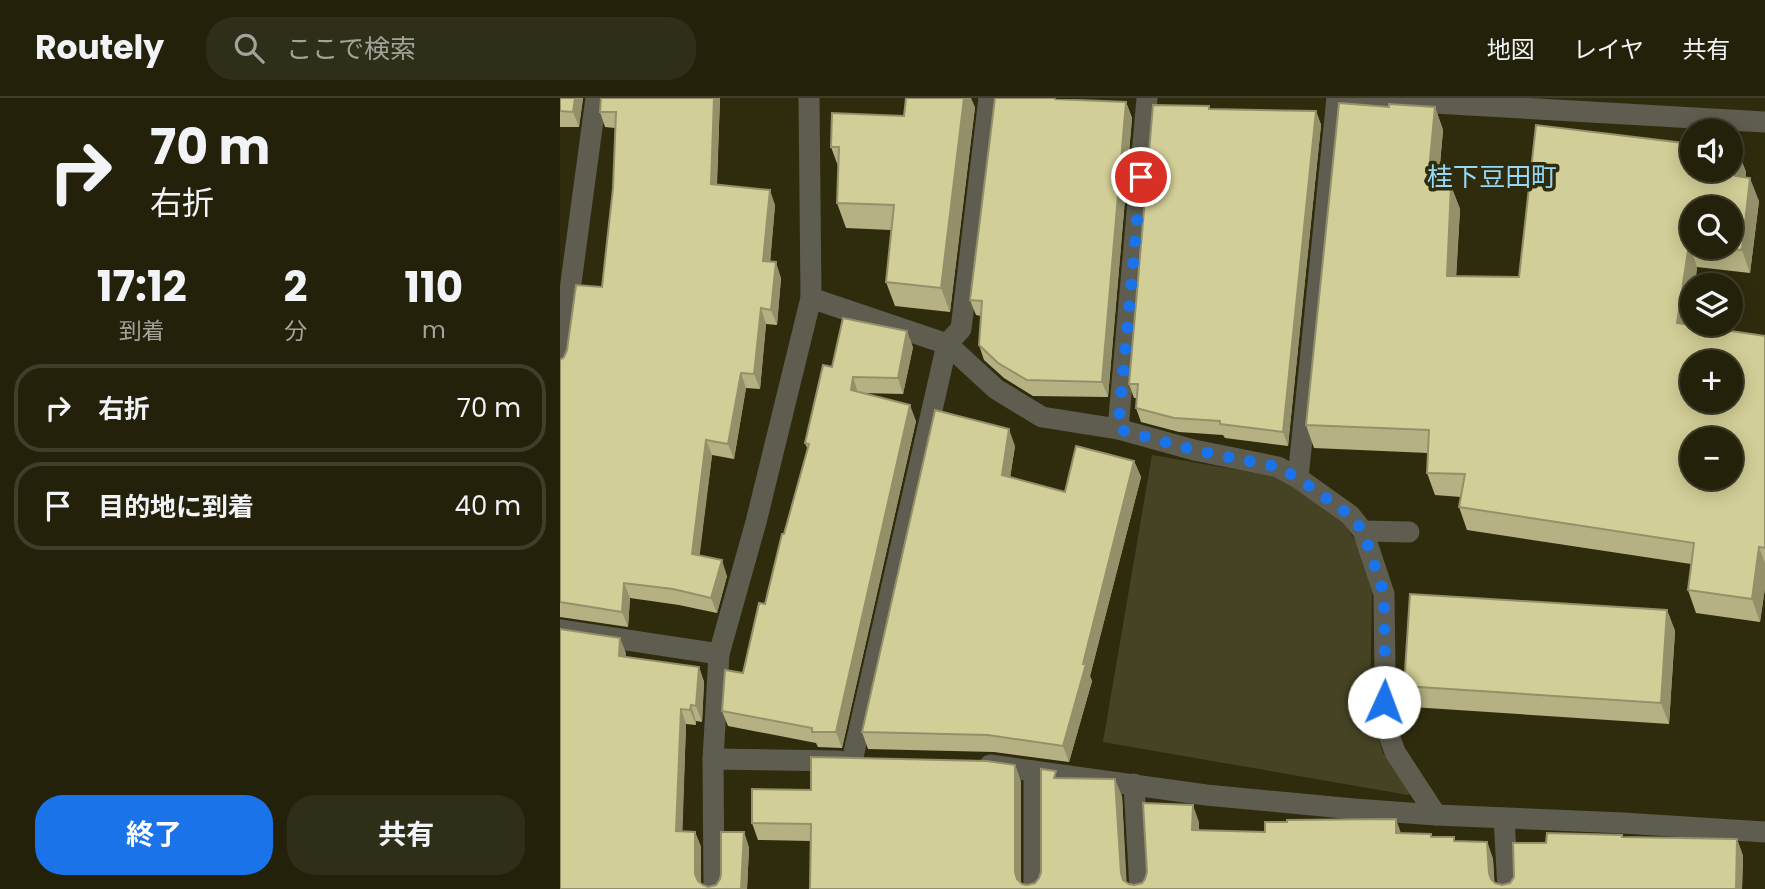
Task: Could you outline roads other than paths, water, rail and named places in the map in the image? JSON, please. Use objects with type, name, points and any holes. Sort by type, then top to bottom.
[{"type":"street","points":[[560,364],[596,98]]},
{"type":"street","points":[[714,889],[713,759],[719,654],[811,298],[809,98]]},
{"type":"street","points":[[852,761],[947,344],[961,329],[989,98]]},
{"type":"street","points":[[1118,429],[1147,98]]},
{"type":"street","points":[[1298,478],[1337,98]]},
{"type":"street","points":[[1347,98],[1765,122]]},
{"type":"street","points":[[811,298],[947,344],[996,389],[1042,417],[1118,429],[1194,450],[1278,467],[1350,515],[1363,531],[1384,594],[1384,702],[1387,729],[1395,752],[1436,815]]},
{"type":"street","points":[[1363,531],[1409,532]]},
{"type":"street","points":[[560,630],[719,654]]},
{"type":"street","points":[[713,759],[878,762]]},
{"type":"street","points":[[968,765],[994,765],[1206,795],[1436,815],[1765,832]]},
{"type":"street","points":[[1034,771],[1034,889]]},
{"type":"street","points":[[1134,785],[1140,889]]},
{"type":"street","points":[[1504,818],[1508,889]]},
{"type":"district","name":"桂下豆田町","points":[[1492,177]]}]
